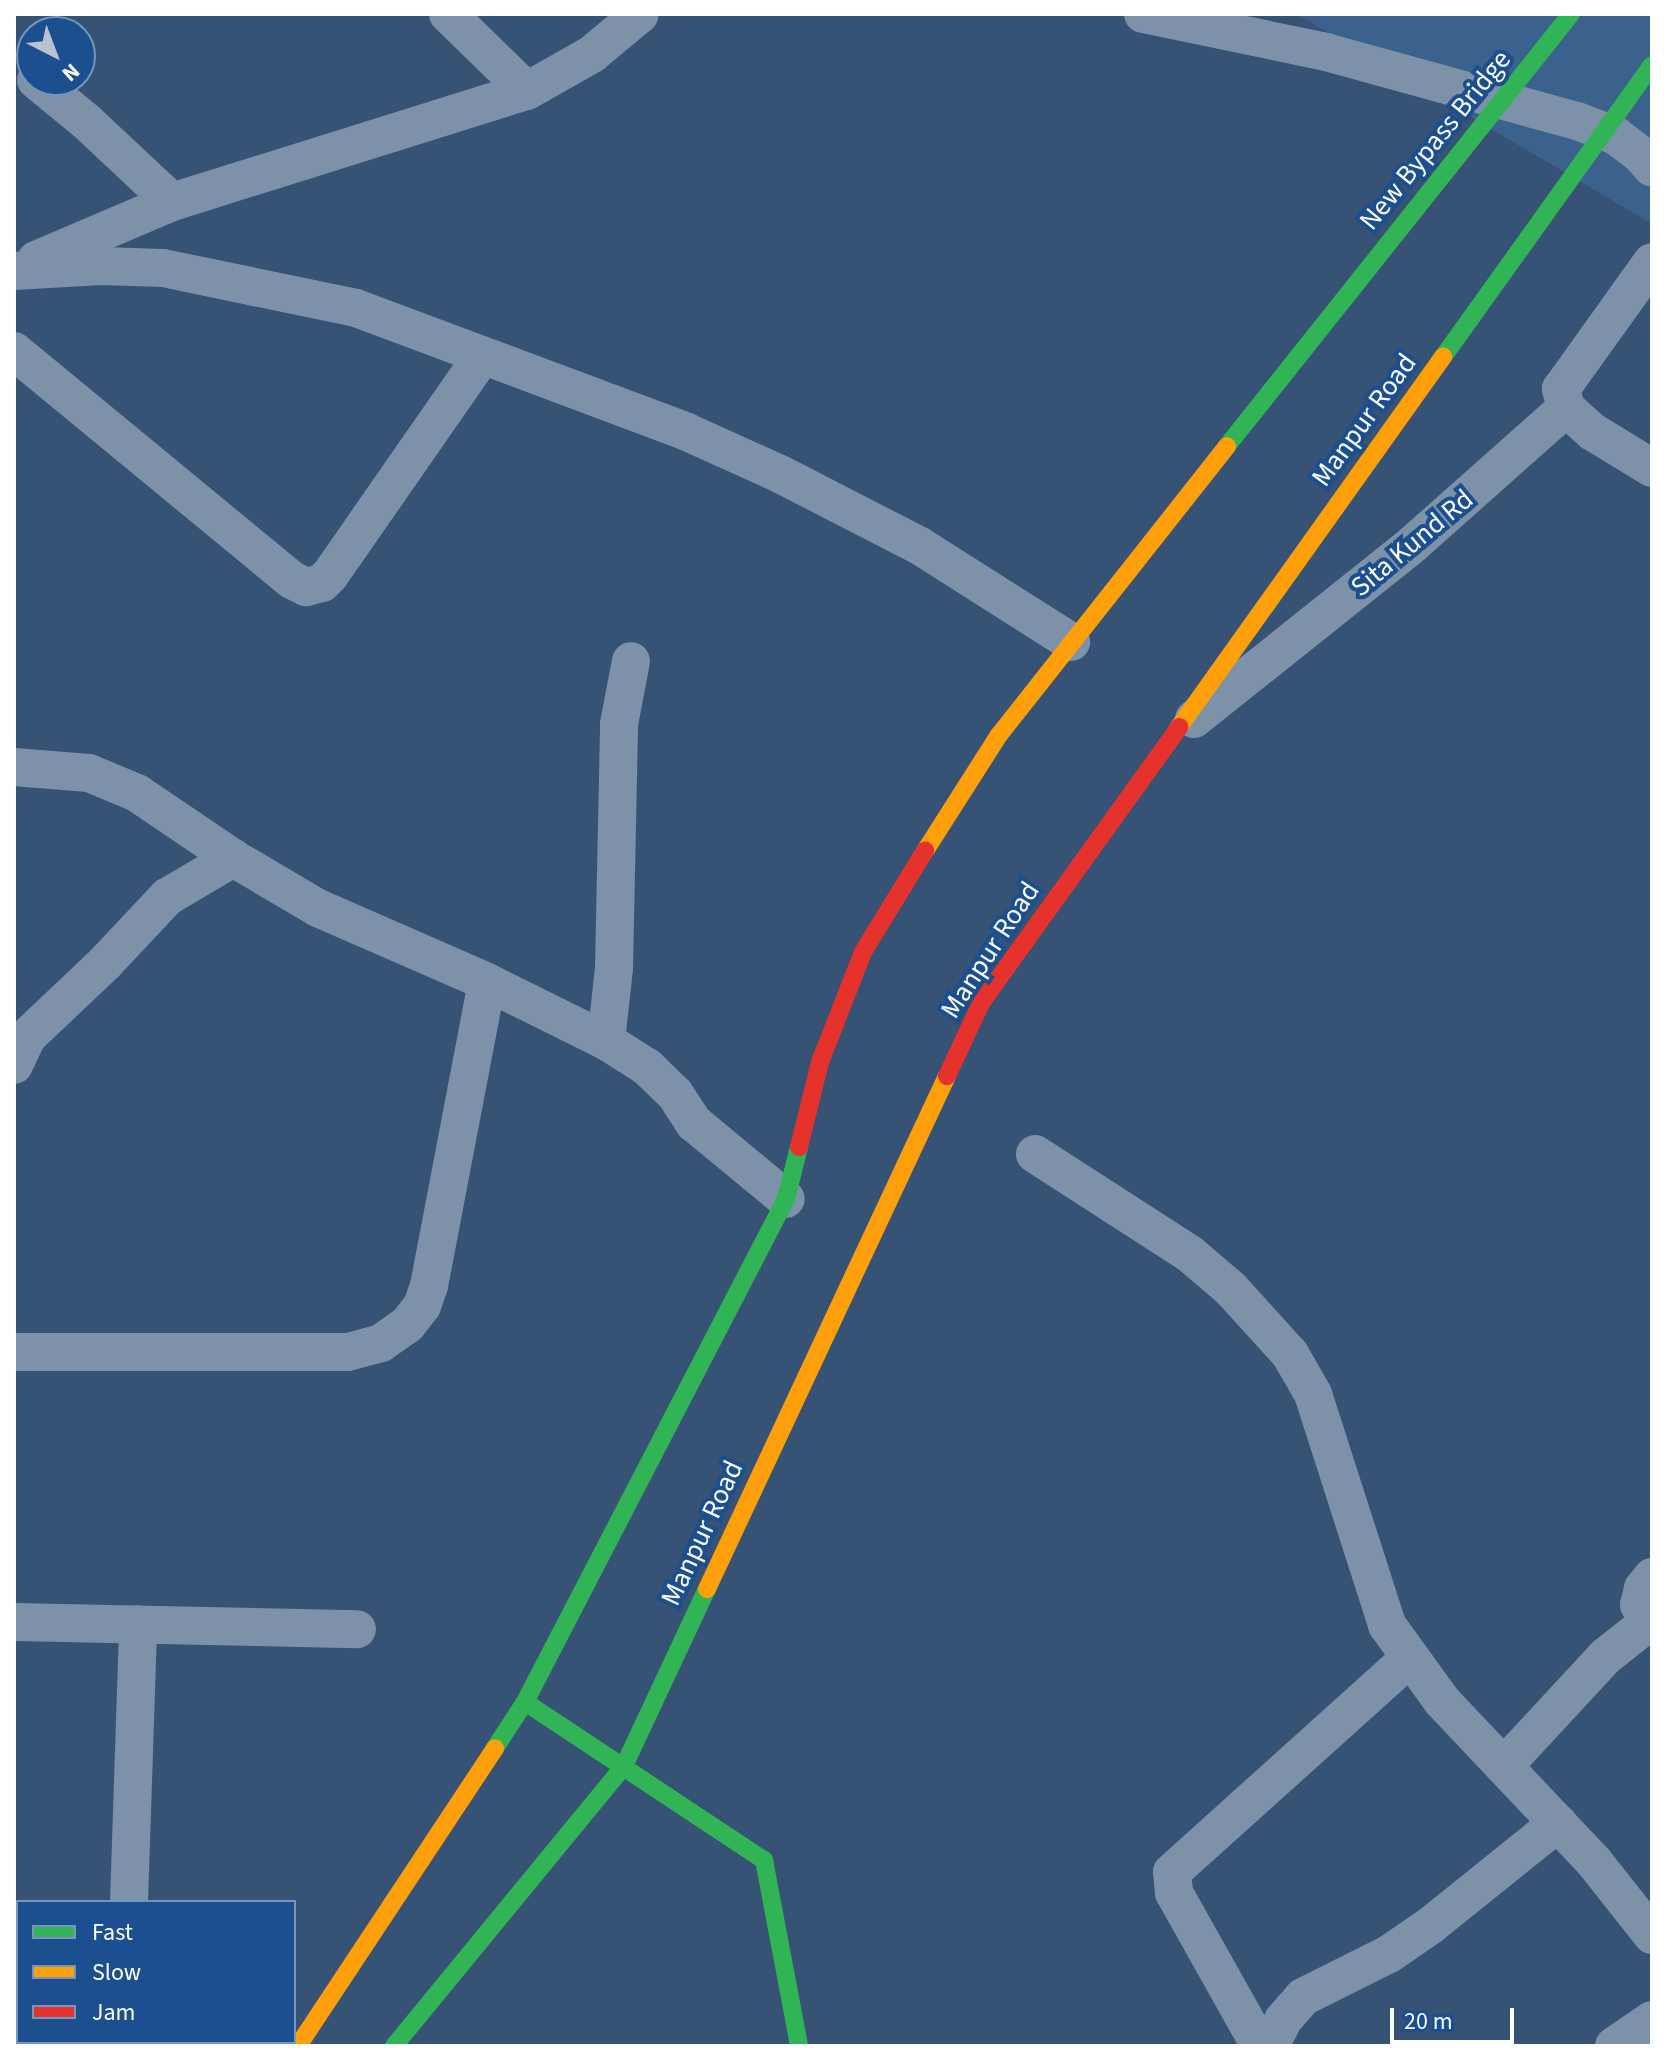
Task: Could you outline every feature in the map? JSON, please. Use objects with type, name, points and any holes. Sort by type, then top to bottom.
[{"type":"main road","name":"New Bypass Bridge","points":[[1071,642],[1571,14]]},
{"type":"main road","name":"Manpur Road","points":[[394,2046],[624,1766],[981,1003],[1652,65]]},
{"type":"main road","points":[[298,2046],[525,1702],[786,1199],[820,1062],[863,952],[999,735],[1071,642]]},
{"type":"main road","points":[[525,1702],[764,1860],[799,2046]]},
{"type":"street","points":[[448,14],[527,91]]},
{"type":"street","points":[[14,270],[172,202],[527,91],[592,54],[640,14]]},
{"type":"street","points":[[1143,14],[1326,52],[1577,121],[1616,136],[1640,154],[1652,168]]},
{"type":"street","points":[[56,96],[172,202]]},
{"type":"street","points":[[1652,262],[1561,389],[1566,408],[1593,432],[1652,468]]},
{"type":"street","points":[[14,270],[133,266],[202,273],[356,308],[687,432],[780,474],[920,546],[1071,642]]},
{"type":"street","points":[[14,351],[292,580],[306,587],[322,583],[330,575],[482,356]]},
{"type":"street","name":"Sita Kund Rd","points":[[1171,738],[1413,544],[1566,408]]},
{"type":"street","points":[[606,1041],[616,939],[619,724],[631,661]]},
{"type":"street","points":[[14,767],[89,773],[137,793],[233,858],[318,908],[487,982],[606,1041],[647,1067],[675,1094],[694,1123],[786,1199]]},
{"type":"street","points":[[14,1065],[27,1037],[105,963],[167,897],[233,858]]},
{"type":"street","points":[[14,1352],[348,1352],[381,1343],[407,1325],[422,1306],[429,1286],[487,982]]},
{"type":"street","points":[[1035,1154],[1190,1254],[1231,1289],[1290,1354],[1313,1394],[1387,1625],[1442,1701],[1595,1863],[1652,1935]]},
{"type":"street","points":[[1504,1766],[1606,1656],[1650,1624],[1639,1605],[1643,1588],[1652,1577]]},
{"type":"street","points":[[14,1622],[357,1629]]},
{"type":"street","points":[[129,1900],[138,1624]]},
{"type":"street","points":[[1260,2046],[1174,1893],[1172,1872],[1410,1658]]},
{"type":"street","points":[[1270,2046],[1283,2020],[1303,1997],[1389,1954],[1431,1925],[1558,1823]]},
{"type":"street","points":[[1614,2046],[1652,2020]]},
{"type":"water","points":[[1296,14],[1652,14],[1652,224],[1309,21]]},
{"type":"traffic: fast","points":[[1227,446],[1571,14]]},
{"type":"traffic: fast","points":[[1443,357],[1652,65]]},
{"type":"traffic: fast","points":[[495,1748],[525,1702],[786,1199],[799,1147]]},
{"type":"traffic: fast","points":[[394,2046],[624,1766],[707,1589]]},
{"type":"traffic: fast","points":[[525,1702],[764,1860],[799,2046]]},
{"type":"traffic: slow","points":[[1179,727],[1443,357]]},
{"type":"traffic: slow","points":[[925,851],[999,735],[1227,446]]},
{"type":"traffic: slow","points":[[707,1589],[947,1076]]},
{"type":"traffic: slow","points":[[298,2046],[495,1748]]},
{"type":"traffic: jam","points":[[947,1076],[981,1003],[1179,727]]},
{"type":"traffic: jam","points":[[799,1147],[820,1062],[863,952],[925,851]]}]
